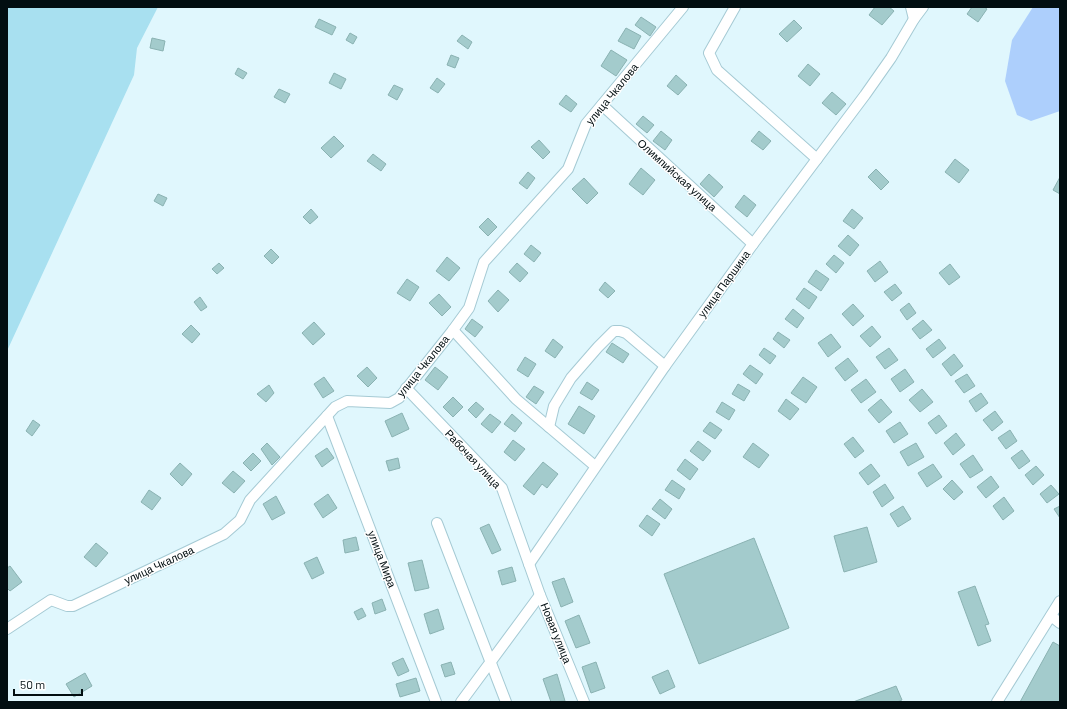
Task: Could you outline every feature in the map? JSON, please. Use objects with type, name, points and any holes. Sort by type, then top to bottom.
[{"type":"street","points":[[736,7],[709,53],[717,70],[817,159]]},
{"type":"street","points":[[911,7],[914,19]]},
{"type":"street","name":"улица Паршина","points":[[529,564],[664,366],[865,95],[891,58],[914,19],[923,7]]},
{"type":"street","name":"улица Чкалова","points":[[7,629],[51,600],[67,606],[73,606],[224,534],[240,520],[250,500],[335,407],[347,401],[390,403],[399,398],[469,308],[484,262],[568,169],[586,124],[683,8]]},
{"type":"street","name":"Олимпийская улица","points":[[602,105],[753,244]]},
{"type":"street","points":[[453,330],[516,399],[595,466]]},
{"type":"street","points":[[548,427],[554,406],[571,378],[614,331],[626,333],[664,366]]},
{"type":"street","name":"Рабочая улица","points":[[406,388],[502,488],[529,564]]},
{"type":"street","name":"улица Мира","points":[[327,416],[436,702]]},
{"type":"street","points":[[437,523],[506,702]]},
{"type":"street","name":"Новая улица","points":[[529,564],[540,595],[584,702]]},
{"type":"street","points":[[461,702],[540,595]]},
{"type":"street","points":[[997,702],[1060,601]]},
{"type":"street","points":[[1051,616],[1060,623]]},
{"type":"shaded area","points":[[7,7],[158,7],[137,48],[134,75],[7,351]]},
{"type":"shaded area","points":[[1033,7],[1060,7],[1060,111],[1031,121],[1017,115],[1005,81],[1012,40]]},
{"type":"building","points":[[875,7],[889,7],[894,11],[882,25],[869,15]]},
{"type":"building","points":[[972,7],[984,7],[987,9],[978,22],[967,14]]},
{"type":"building","points":[[641,17],[656,27],[650,36],[635,25]]},
{"type":"building","points":[[319,19],[336,27],[332,35],[315,27]]},
{"type":"building","points":[[794,20],[802,28],[787,42],[779,34]]},
{"type":"building","points":[[626,28],[641,36],[634,49],[618,41]]},
{"type":"building","points":[[350,33],[357,37],[353,44],[346,40]]},
{"type":"building","points":[[462,35],[472,42],[468,49],[457,41]]},
{"type":"building","points":[[152,38],[165,41],[163,51],[150,48]]},
{"type":"building","points":[[611,50],[627,60],[616,76],[601,66]]},
{"type":"building","points":[[451,55],[459,58],[455,68],[447,65]]},
{"type":"building","points":[[808,64],[820,74],[810,86],[798,76]]},
{"type":"building","points":[[238,68],[247,73],[243,79],[235,74]]},
{"type":"building","points":[[334,73],[346,79],[341,89],[329,83]]},
{"type":"building","points":[[676,75],[687,85],[678,95],[667,86]]},
{"type":"building","points":[[437,78],[445,84],[438,93],[430,88]]},
{"type":"building","points":[[394,85],[403,89],[397,100],[388,95]]},
{"type":"building","points":[[279,89],[290,94],[285,103],[274,97]]},
{"type":"building","points":[[832,92],[846,104],[836,115],[822,103]]},
{"type":"building","points":[[566,95],[577,104],[571,112],[559,104]]},
{"type":"building","points":[[643,116],[654,125],[647,133],[636,124]]},
{"type":"building","points":[[661,131],[672,140],[665,150],[653,141]]},
{"type":"building","points":[[759,131],[771,141],[763,150],[751,141]]},
{"type":"building","points":[[334,136],[344,146],[331,158],[321,148]]},
{"type":"building","points":[[539,140],[550,152],[543,159],[531,147]]},
{"type":"building","points":[[373,154],[386,164],[381,171],[367,161]]},
{"type":"building","points":[[955,159],[969,170],[959,183],[945,172]]},
{"type":"building","points":[[641,168],[655,180],[643,195],[629,184]]},
{"type":"building","points":[[876,169],[889,182],[881,190],[868,177]]},
{"type":"building","points":[[528,172],[535,178],[527,189],[519,183]]},
{"type":"building","points":[[709,174],[723,187],[714,197],[700,184]]},
{"type":"building","points":[[1060,177],[1060,194],[1053,190]]},
{"type":"building","points":[[584,178],[598,193],[587,204],[572,189]]},
{"type":"building","points":[[158,194],[167,198],[163,206],[154,201]]},
{"type":"building","points":[[744,195],[756,205],[747,217],[735,207]]},
{"type":"building","points":[[311,209],[318,217],[310,224],[303,217]]},
{"type":"building","points":[[852,209],[863,218],[854,229],[843,221]]},
{"type":"building","points":[[488,218],[497,227],[488,236],[479,227]]},
{"type":"building","points":[[848,235],[859,245],[850,256],[838,246]]},
{"type":"building","points":[[531,245],[541,253],[534,262],[524,254]]},
{"type":"building","points":[[271,249],[279,257],[272,264],[264,256]]},
{"type":"building","points":[[834,255],[844,263],[836,273],[826,264]]},
{"type":"building","points":[[447,257],[460,268],[449,281],[436,271]]},
{"type":"building","points":[[880,261],[888,272],[875,282],[867,271]]},
{"type":"building","points":[[219,263],[224,268],[217,274],[212,269]]},
{"type":"building","points":[[517,263],[528,273],[520,282],[509,272]]},
{"type":"building","points":[[950,264],[960,277],[949,285],[939,273]]},
{"type":"building","points":[[816,270],[829,279],[821,291],[808,282]]},
{"type":"building","points":[[407,279],[419,287],[410,301],[397,293]]},
{"type":"building","points":[[605,282],[615,291],[608,298],[599,290]]},
{"type":"building","points":[[895,284],[902,293],[892,301],[884,292]]},
{"type":"building","points":[[804,288],[817,297],[809,309],[796,299]]},
{"type":"building","points":[[498,290],[509,300],[498,312],[488,301]]},
{"type":"building","points":[[439,294],[451,307],[442,316],[429,303]]},
{"type":"building","points":[[200,297],[207,307],[201,311],[194,302]]},
{"type":"building","points":[[909,303],[916,313],[907,320],[900,310]]},
{"type":"building","points":[[853,304],[864,316],[853,326],[842,314]]},
{"type":"building","points":[[793,309],[804,318],[797,328],[785,319]]},
{"type":"building","points":[[472,319],[483,327],[475,337],[465,329]]},
{"type":"building","points":[[923,320],[932,330],[920,339],[912,329]]},
{"type":"building","points":[[314,322],[325,334],[313,345],[302,333]]},
{"type":"building","points":[[191,325],[200,334],[192,343],[182,334]]},
{"type":"building","points":[[872,326],[881,337],[870,347],[860,336]]},
{"type":"building","points":[[778,332],[790,340],[784,348],[773,339]]},
{"type":"building","points":[[831,334],[841,347],[828,357],[818,343]]},
{"type":"building","points":[[553,339],[563,347],[555,358],[545,351]]},
{"type":"building","points":[[939,339],[946,348],[933,358],[926,349]]},
{"type":"building","points":[[612,343],[629,354],[623,363],[606,352]]},
{"type":"building","points":[[764,348],[776,356],[770,364],[759,355]]},
{"type":"building","points":[[889,348],[898,360],[885,369],[876,357]]},
{"type":"building","points":[[954,354],[963,366],[951,376],[942,364]]},
{"type":"building","points":[[525,357],[536,364],[528,377],[517,370]]},
{"type":"building","points":[[848,358],[858,371],[845,381],[835,368]]},
{"type":"building","points":[[750,365],[763,374],[756,384],[743,374]]},
{"type":"building","points":[[367,367],[377,378],[368,387],[357,376]]},
{"type":"building","points":[[435,367],[448,377],[438,390],[425,380]]},
{"type":"building","points":[[905,369],[914,382],[900,392],[891,379]]},
{"type":"building","points":[[967,374],[975,386],[964,393],[955,381]]},
{"type":"building","points":[[324,377],[334,391],[323,398],[314,384]]},
{"type":"building","points":[[803,377],[817,387],[806,403],[791,393]]},
{"type":"building","points":[[866,379],[876,392],[861,403],[851,390]]},
{"type":"building","points":[[587,382],[599,390],[592,400],[580,393]]},
{"type":"building","points":[[738,384],[750,391],[744,401],[732,394]]},
{"type":"building","points":[[269,385],[274,393],[266,402],[257,394]]},
{"type":"building","points":[[534,386],[544,392],[536,404],[526,397]]},
{"type":"building","points":[[922,389],[933,402],[920,412],[909,400]]},
{"type":"building","points":[[981,393],[988,403],[976,412],[969,401]]},
{"type":"building","points":[[453,397],[463,407],[453,417],[443,407]]},
{"type":"building","points":[[786,399],[799,409],[790,420],[778,411]]},
{"type":"building","points":[[881,399],[892,412],[879,423],[868,410]]},
{"type":"building","points":[[476,402],[484,409],[476,418],[468,410]]},
{"type":"building","points":[[722,402],[735,410],[729,420],[716,412]]},
{"type":"building","points":[[579,406],[595,416],[584,434],[568,424]]},
{"type":"building","points":[[995,411],[1003,422],[992,431],[983,420]]},
{"type":"building","points":[[402,413],[409,429],[392,437],[385,421]]},
{"type":"building","points":[[490,414],[501,422],[492,433],[481,424]]},
{"type":"building","points":[[512,414],[522,423],[515,432],[504,424]]},
{"type":"building","points":[[939,415],[947,426],[936,434],[928,423]]},
{"type":"building","points":[[33,420],[40,425],[32,436],[26,431]]},
{"type":"building","points":[[710,422],[722,430],[715,439],[703,431]]},
{"type":"building","points":[[900,422],[908,434],[894,443],[886,431]]},
{"type":"building","points":[[1010,430],[1017,441],[1006,449],[998,438]]},
{"type":"building","points":[[956,433],[965,445],[953,455],[944,443]]},
{"type":"building","points":[[853,437],[864,451],[855,458],[844,444]]},
{"type":"building","points":[[513,440],[525,449],[515,461],[504,452]]},
{"type":"building","points":[[698,441],[711,451],[703,461],[690,451]]},
{"type":"building","points":[[267,443],[280,457],[272,465],[261,449]]},
{"type":"building","points":[[753,443],[769,455],[759,468],[743,457]]},
{"type":"building","points":[[916,443],[924,457],[908,466],[900,452]]},
{"type":"building","points":[[327,448],[334,458],[322,467],[315,456]]},
{"type":"building","points":[[1022,450],[1030,461],[1019,469],[1011,458]]},
{"type":"building","points":[[253,453],[261,461],[251,471],[243,463]]},
{"type":"building","points":[[973,455],[983,470],[970,478],[960,464]]},
{"type":"building","points":[[398,458],[400,468],[389,471],[386,461]]},
{"type":"building","points":[[685,459],[698,469],[690,480],[677,470]]},
{"type":"building","points":[[543,462],[558,474],[547,488],[542,484],[534,495],[523,486]]},
{"type":"building","points":[[180,463],[192,474],[182,486],[170,474]]},
{"type":"building","points":[[871,464],[880,476],[868,485],[859,473]]},
{"type":"building","points":[[933,464],[942,477],[927,487],[918,473]]},
{"type":"building","points":[[1036,466],[1044,475],[1033,485],[1025,475]]},
{"type":"building","points":[[233,471],[245,481],[234,493],[222,483]]},
{"type":"building","points":[[991,476],[999,487],[986,498],[977,487]]},
{"type":"building","points":[[672,480],[685,489],[679,499],[665,490]]},
{"type":"building","points":[[952,480],[963,492],[954,500],[943,489]]},
{"type":"building","points":[[885,484],[894,498],[882,507],[873,492]]},
{"type":"building","points":[[1051,485],[1059,494],[1047,503],[1040,494]]},
{"type":"building","points":[[149,490],[161,498],[152,510],[141,502]]},
{"type":"building","points":[[328,494],[337,508],[323,518],[314,504]]},
{"type":"building","points":[[276,496],[285,513],[272,520],[263,504]]},
{"type":"building","points":[[1004,497],[1014,511],[1003,520],[993,506]]},
{"type":"building","points":[[660,499],[672,509],[665,519],[652,509]]},
{"type":"building","points":[[903,506],[911,519],[898,527],[890,514]]},
{"type":"building","points":[[1060,506],[1060,518],[1054,509]]},
{"type":"building","points":[[647,515],[660,524],[652,536],[639,526]]},
{"type":"building","points":[[489,524],[501,550],[492,554],[480,528]]},
{"type":"building","points":[[867,527],[877,562],[844,572],[834,536]]},
{"type":"building","points":[[356,537],[359,550],[345,553],[343,540]]},
{"type":"building","points":[[754,538],[789,628],[699,664],[664,574]]},
{"type":"building","points":[[96,543],[108,553],[96,567],[84,557]]},
{"type":"building","points":[[317,557],[324,573],[312,579],[304,563]]},
{"type":"building","points":[[422,560],[429,588],[415,591],[408,563]]},
{"type":"building","points":[[10,566],[22,582],[10,591],[7,588],[7,568]]},
{"type":"building","points":[[512,567],[516,581],[502,585],[498,571]]},
{"type":"building","points":[[564,578],[573,602],[561,607],[552,582]]},
{"type":"building","points":[[975,586],[989,624],[985,625],[991,641],[978,646],[958,592]]},
{"type":"building","points":[[382,599],[386,610],[375,614],[372,603]]},
{"type":"building","points":[[362,608],[366,616],[358,620],[354,612]]},
{"type":"building","points":[[438,609],[444,629],[430,634],[424,614]]},
{"type":"building","points":[[579,615],[590,643],[576,648],[565,621]]},
{"type":"building","points":[[1053,642],[1060,646],[1060,702],[1020,702]]},
{"type":"building","points":[[403,658],[409,671],[398,676],[392,663]]},
{"type":"building","points":[[451,662],[455,674],[445,677],[441,665]]},
{"type":"building","points":[[596,662],[605,688],[591,693],[582,667]]},
{"type":"building","points":[[668,670],[675,687],[660,694],[652,677]]},
{"type":"building","points":[[85,673],[92,686],[74,697],[66,684]]},
{"type":"building","points":[[557,674],[565,701],[551,702],[543,679]]},
{"type":"building","points":[[416,678],[420,691],[400,697],[396,684]]},
{"type":"building","points":[[896,686],[902,700],[897,702],[853,702]]}]
